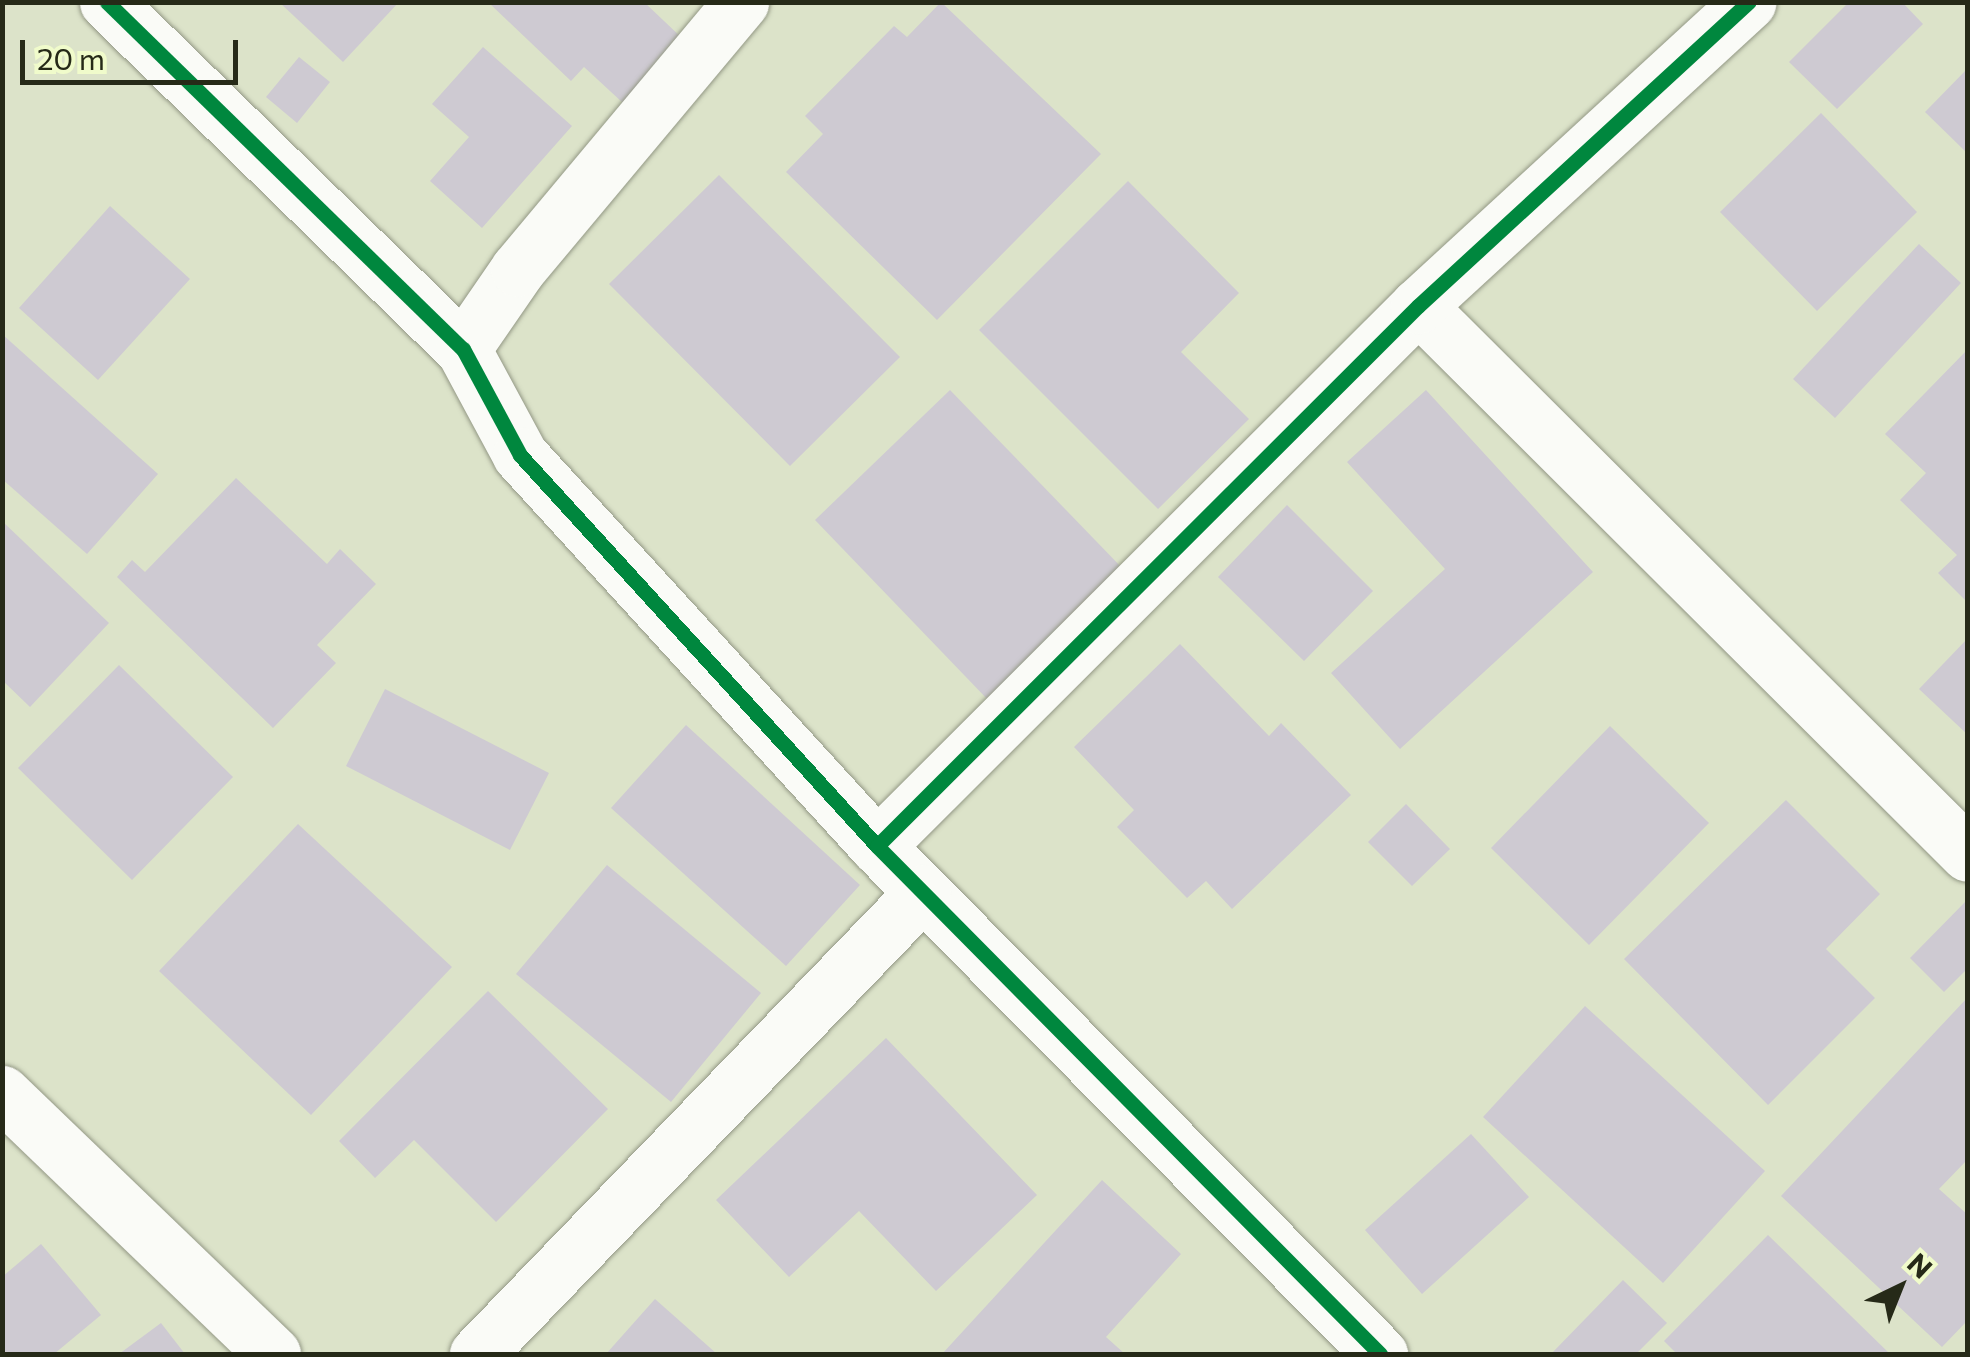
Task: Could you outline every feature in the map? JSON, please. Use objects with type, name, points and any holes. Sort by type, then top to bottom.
[{"type":"street","points":[[106,2],[462,349],[520,456],[877,846],[1380,1354]]},
{"type":"street","points":[[462,349],[518,269],[741,2]]},
{"type":"street","points":[[877,846],[1418,306],[1749,2]]},
{"type":"street","points":[[1418,306],[1968,854]]},
{"type":"street","points":[[476,1354],[923,892]]},
{"type":"street","points":[[2,1093],[273,1354]]},
{"type":"building","points":[[279,2],[399,2],[343,62]]},
{"type":"building","points":[[488,2],[644,2],[683,39],[623,103],[584,67],[571,81]]},
{"type":"building","points":[[941,2],[1101,154],[937,320],[786,172],[823,134],[805,116],[894,26],[907,37]]},
{"type":"building","points":[[1849,2],[1902,2],[1923,24],[1837,109],[1789,62]]},
{"type":"building","points":[[483,47],[572,126],[482,228],[430,181],[469,137],[432,104]]},
{"type":"building","points":[[299,57],[330,82],[297,123],[266,97]]},
{"type":"building","points":[[1968,68],[1968,154],[1925,112]]},
{"type":"building","points":[[1821,113],[1917,212],[1817,311],[1720,212]]},
{"type":"building","points":[[719,175],[900,357],[790,466],[609,284]]},
{"type":"building","points":[[1128,181],[1239,293],[1181,352],[1249,419],[1158,509],[979,330]]},
{"type":"building","points":[[110,206],[190,279],[98,380],[19,308]]},
{"type":"building","points":[[1919,244],[1961,283],[1835,418],[1793,379]]},
{"type":"building","points":[[2,334],[158,474],[87,554],[2,479]]},
{"type":"building","points":[[1968,349],[1968,603],[1938,573],[1957,555],[1900,500],[1926,473],[1885,434]]},
{"type":"building","points":[[950,390],[1125,571],[990,702],[815,520]]},
{"type":"building","points":[[1426,390],[1593,572],[1400,749],[1331,673],[1445,569],[1347,462]]},
{"type":"building","points":[[236,478],[327,564],[340,549],[376,584],[317,645],[336,663],[273,728],[117,577],[132,560],[145,572]]},
{"type":"building","points":[[1287,505],[1373,591],[1304,661],[1218,577]]},
{"type":"building","points":[[2,521],[109,623],[30,707],[2,680]]},
{"type":"building","points":[[1968,638],[1968,735],[1919,689]]},
{"type":"building","points":[[1180,644],[1269,736],[1281,723],[1351,795],[1232,909],[1206,881],[1187,898],[1117,827],[1134,810],[1074,747]]},
{"type":"building","points":[[119,665],[233,777],[132,880],[18,768]]},
{"type":"building","points":[[385,689],[549,773],[510,850],[346,766]]},
{"type":"building","points":[[686,725],[860,885],[786,966],[611,808]]},
{"type":"building","points":[[1610,726],[1709,823],[1589,945],[1491,848]]},
{"type":"building","points":[[1786,800],[1880,894],[1826,949],[1875,998],[1768,1105],[1624,959]]},
{"type":"building","points":[[1406,804],[1450,849],[1412,886],[1368,842]]},
{"type":"building","points":[[298,824],[452,967],[311,1115],[159,971]]},
{"type":"building","points":[[607,865],[761,993],[671,1102],[516,974]]},
{"type":"building","points":[[1968,899],[1968,968],[1944,992],[1910,958]]},
{"type":"building","points":[[488,991],[608,1109],[496,1222],[414,1140],[375,1178],[339,1141]]},
{"type":"building","points":[[1968,997],[1968,1159],[1939,1189],[1968,1215],[1968,1320],[1942,1347],[1781,1196]]},
{"type":"building","points":[[1585,1006],[1765,1171],[1663,1283],[1483,1117]]},
{"type":"building","points":[[886,1038],[1037,1195],[936,1291],[859,1211],[789,1277],[716,1200]]},
{"type":"building","points":[[1471,1134],[1529,1197],[1422,1294],[1365,1230]]},
{"type":"building","points":[[1102,1180],[1181,1254],[1106,1337],[1125,1354],[942,1354]]},
{"type":"building","points":[[1768,1235],[1890,1354],[1677,1354],[1664,1341]]},
{"type":"building","points":[[41,1244],[101,1315],[54,1354],[2,1354],[2,1277]]},
{"type":"building","points":[[1623,1280],[1667,1323],[1636,1354],[1551,1354]]},
{"type":"building","points":[[655,1299],[717,1354],[606,1354]]},
{"type":"building","points":[[161,1323],[185,1354],[119,1354]]},
{"type":"cycle path","points":[[107,2],[463,349],[520,455],[877,846],[1380,1354]]},
{"type":"cycle path","points":[[877,846],[1418,306],[1749,2]]}]
